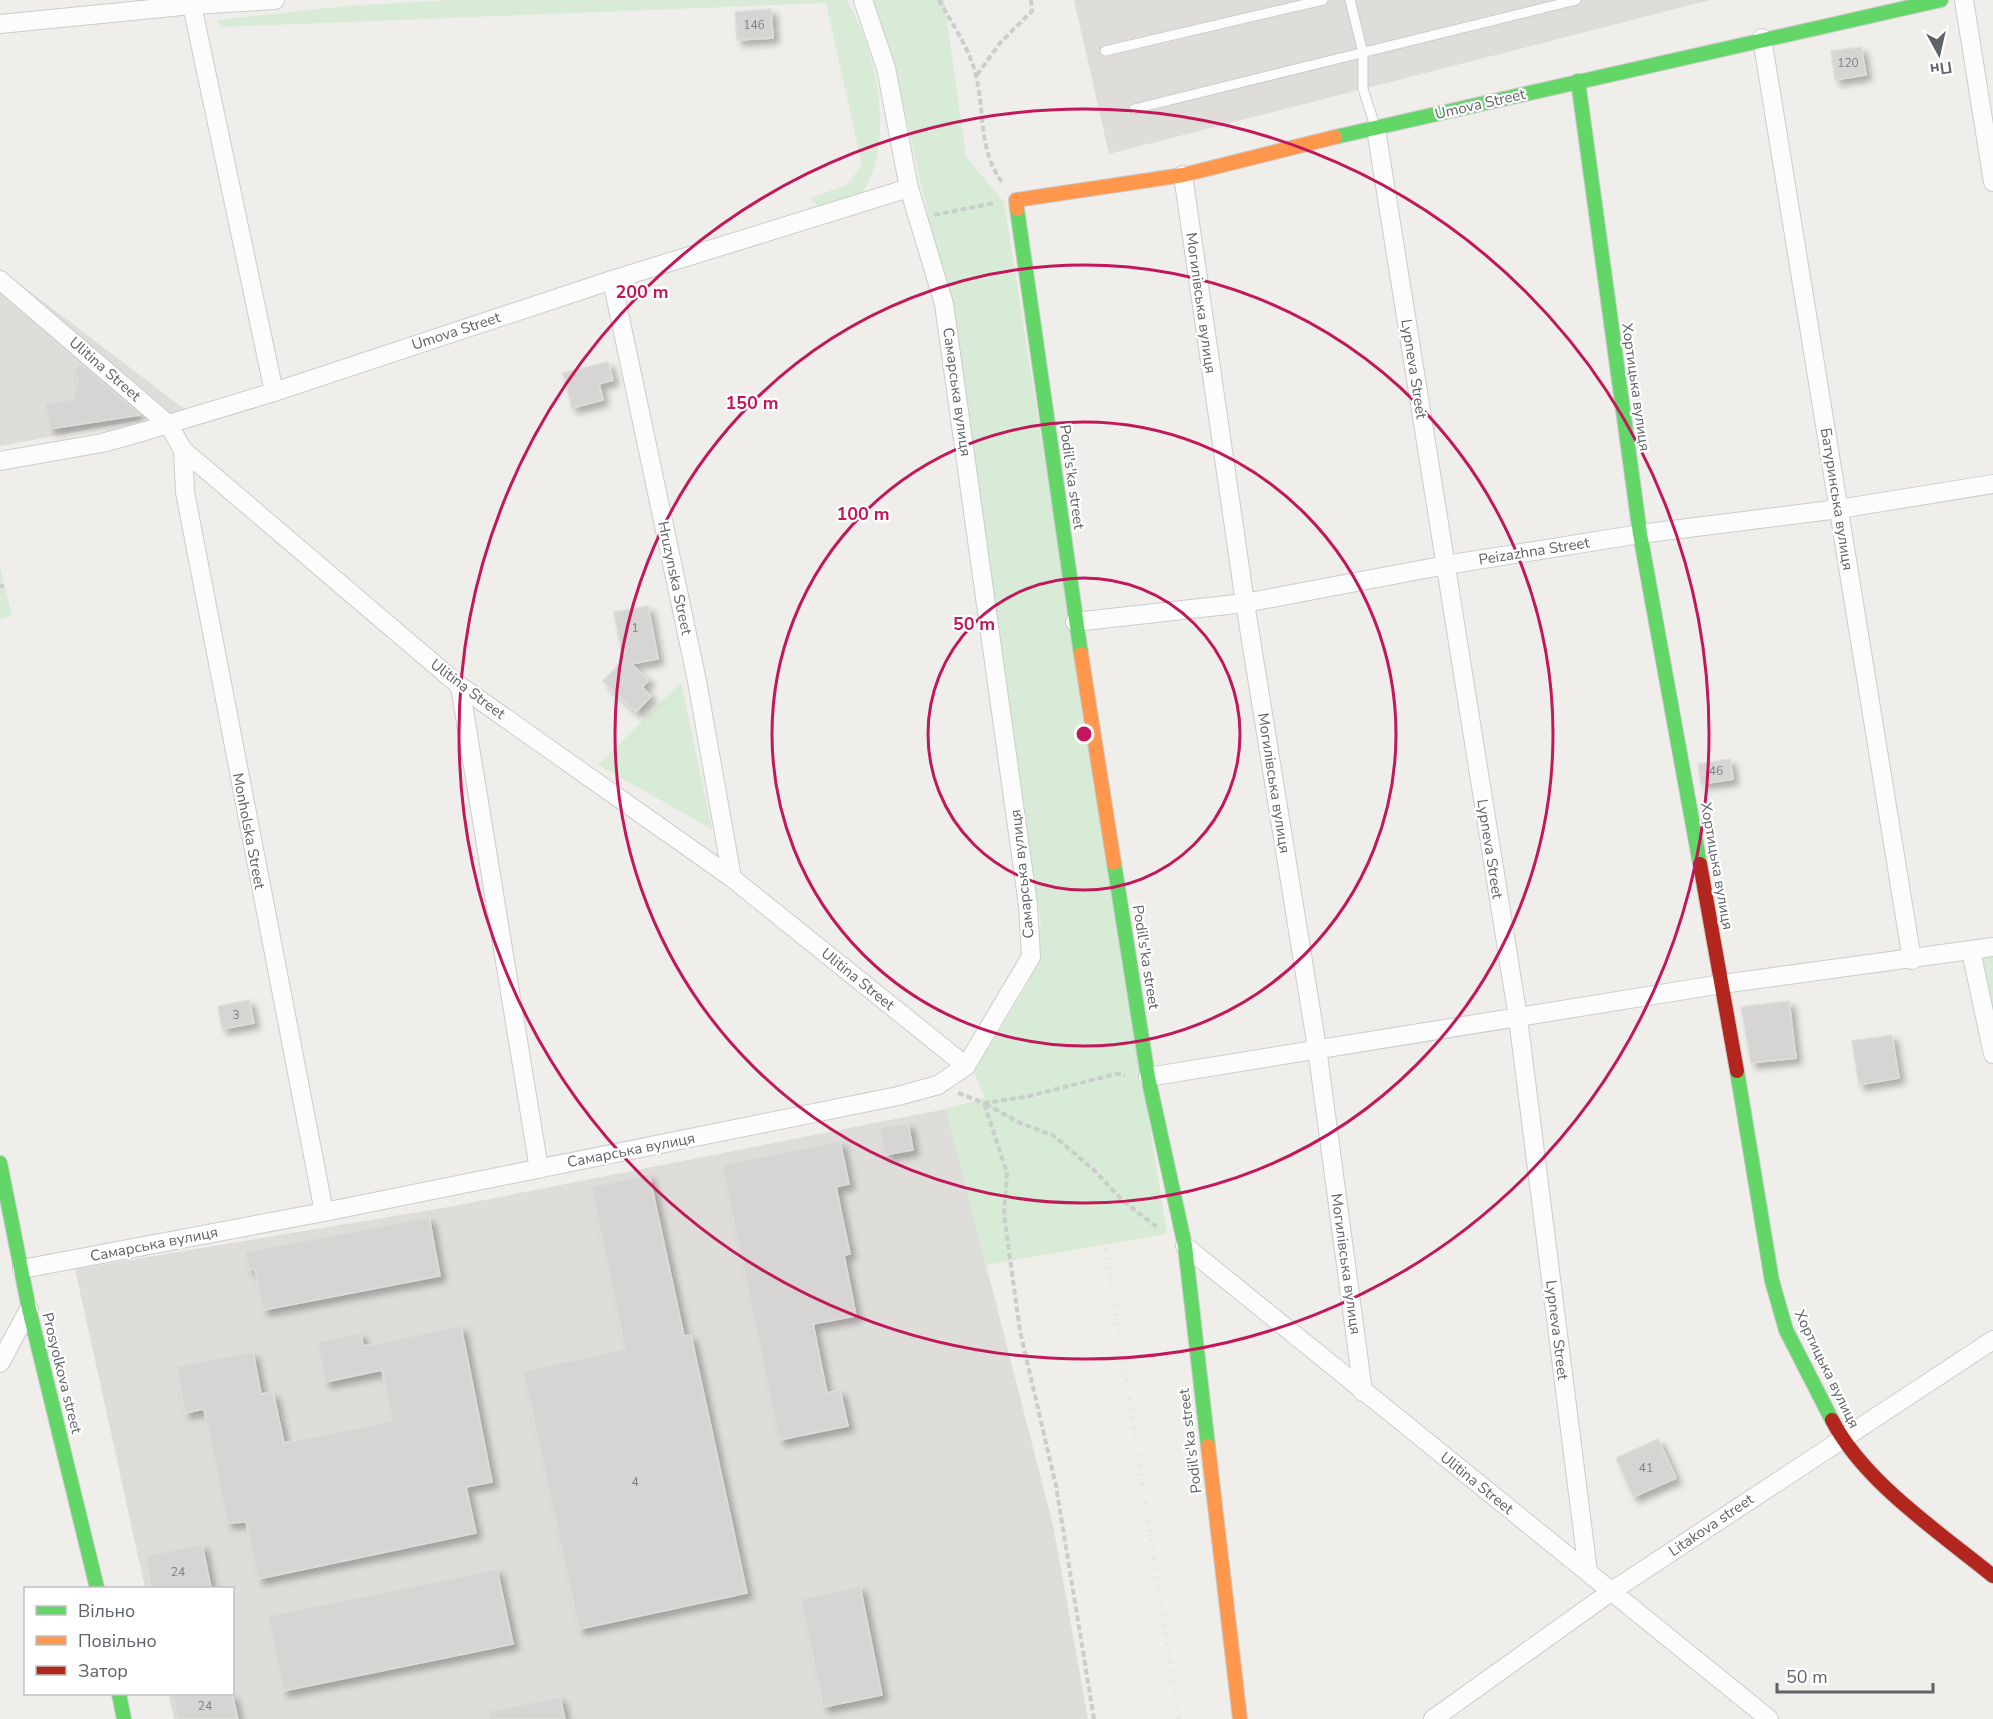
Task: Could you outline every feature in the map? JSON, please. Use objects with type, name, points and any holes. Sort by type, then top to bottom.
[{"type":"street","points":[[0,24],[192,5],[275,0]]},
{"type":"street","name":"Самарська вулиця","points":[[22,1269],[324,1212],[898,1096],[938,1084],[966,1066],[1030,957],[1028,905],[944,304],[909,188],[886,68],[863,0]]},
{"type":"street","name":"Umova Street","points":[[1016,200],[1183,176],[1288,147],[1376,129],[1762,38],[1941,0]]},
{"type":"street","points":[[1964,0],[1993,182]]},
{"type":"street","points":[[192,5],[274,392]]},
{"type":"street","name":"Батуринська вулиця","points":[[1762,38],[1912,960]]},
{"type":"street","name":"Хортицька вулиця","points":[[1578,81],[1640,534],[1722,984],[1772,1281],[1786,1330],[1841,1438],[1871,1475],[1993,1576]]},
{"type":"street","name":"Lypneva Street","points":[[1376,129],[1518,1018],[1588,1572]]},
{"type":"street","name":"Могилівська вулиця","points":[[1183,176],[1245,603],[1317,1048],[1363,1392]]},
{"type":"street","name":"Umova Street","points":[[0,461],[102,443],[168,424],[274,392],[612,280],[909,188]]},
{"type":"street","name":"Podil's'ka street","points":[[1016,200],[1075,622],[1148,1077],[1185,1246],[1240,1719]]},
{"type":"street","name":"Ulitina Street","points":[[0,279],[168,424],[183,450],[460,686],[732,878],[966,1066]]},
{"type":"street","name":"Hruzynska Street","points":[[612,280],[697,681],[732,878]]},
{"type":"street","name":"Monholska Street","points":[[183,450],[187,504],[324,1212]]},
{"type":"street","name":"Peizazhna Street","points":[[1075,622],[1245,603],[1446,565],[1640,534],[1839,509],[1993,484]]},
{"type":"street","points":[[460,686],[539,1169]]},
{"type":"street","points":[[1148,1077],[1722,984],[1912,960],[1993,947]]},
{"type":"street","points":[[1971,951],[1993,1054]]},
{"type":"street","name":"Prosyolkova street","points":[[0,1163],[6,1224],[22,1269],[29,1309],[97,1587]]},
{"type":"street","name":"Ulitina Street","points":[[1185,1246],[1768,1719]]},
{"type":"street","points":[[0,1363],[29,1309]]},
{"type":"street","name":"Litakova street","points":[[1433,1719],[1612,1591],[1993,1340]]},
{"type":"street","points":[[119,1695],[124,1719]]},
{"type":"lane","points":[[1105,51],[1323,0]]},
{"type":"lane","points":[[1350,0],[1362,53],[1363,89],[1376,129]]},
{"type":"lane","points":[[1134,109],[1576,0]]},
{"type":"path","points":[[918,218],[1016,200],[994,171],[988,154],[976,75],[964,44],[939,0]]},
{"type":"path","points":[[976,75],[1000,43],[1032,11],[1031,0]]},
{"type":"path","points":[[984,1103],[1025,1097],[1116,1074],[1148,1077]]},
{"type":"path","points":[[938,1084],[984,1103],[1018,1122],[1054,1136],[1094,1170],[1122,1200],[1185,1246]]},
{"type":"path","points":[[984,1103],[1007,1173],[1004,1215],[1020,1331],[1056,1486],[1094,1719]]},
{"type":"shaded area","points":[[1074,0],[1710,0],[1109,154]]},
{"type":"shaded area","points":[[0,269],[187,411],[0,446]]},
{"type":"shaded area","points":[[946,1109],[1053,1525],[1088,1719],[174,1719],[168,1695],[234,1695],[234,1587],[145,1587],[75,1269],[454,1206]]},
{"type":"green space","points":[[452,0],[847,0],[867,46],[879,99],[878,152],[871,177],[859,199],[818,206],[810,198],[847,185],[862,165],[826,3],[221,27],[217,20],[347,6]]},
{"type":"green space","points":[[873,0],[944,0],[966,157],[1004,202],[1167,1234],[986,1265],[946,1109],[984,1098],[974,1072],[1029,982],[1041,923],[928,215],[895,67]]},
{"type":"green space","points":[[0,567],[12,616],[0,619]]},
{"type":"green space","points":[[681,682],[712,829],[598,765]]},
{"type":"green space","points":[[1993,953],[1993,1027],[1979,956]]},
{"type":"building","points":[[771,9],[773,38],[737,40],[735,12]]},
{"type":"building","points":[[1861,47],[1866,75],[1835,80],[1831,51]]},
{"type":"building","points":[[608,362],[613,380],[599,384],[603,400],[572,408],[563,373]]},
{"type":"building","points":[[81,364],[140,415],[50,429],[45,404],[73,399],[78,377],[73,371]]},
{"type":"building","points":[[648,606],[658,659],[631,664],[649,680],[642,687],[651,696],[636,712],[603,681],[623,660],[614,612]]},
{"type":"building","points":[[1730,759],[1733,779],[1701,784],[1698,764]]},
{"type":"building","points":[[249,1000],[254,1023],[222,1029],[218,1006]]},
{"type":"building","points":[[1789,1001],[1796,1058],[1751,1063],[1741,1007]]},
{"type":"building","points":[[1892,1035],[1899,1078],[1859,1085],[1852,1041]]},
{"type":"building","points":[[908,1123],[913,1150],[885,1155],[880,1128]]},
{"type":"building","points":[[840,1141],[849,1184],[836,1187],[850,1254],[844,1255],[856,1316],[813,1324],[827,1393],[840,1390],[848,1426],[779,1440],[722,1165]]},
{"type":"building","points":[[649,1174],[684,1336],[691,1335],[747,1593],[579,1629],[523,1371],[625,1349],[591,1187]]},
{"type":"building","points":[[429,1217],[440,1276],[263,1310],[255,1269],[249,1270],[245,1252]]},
{"type":"building","points":[[461,1326],[492,1482],[466,1487],[476,1533],[258,1579],[246,1522],[227,1523],[204,1409],[185,1413],[176,1366],[253,1352],[261,1394],[273,1392],[284,1443],[392,1421],[382,1370],[325,1382],[317,1342],[361,1333],[363,1346]]},
{"type":"building","points":[[1658,1439],[1676,1478],[1633,1497],[1616,1458]]},
{"type":"building","points":[[202,1544],[211,1587],[151,1587],[145,1556]]},
{"type":"building","points":[[497,1569],[513,1644],[283,1691],[268,1616]]},
{"type":"building","points":[[860,1586],[882,1695],[823,1707],[801,1599]]},
{"type":"building","points":[[172,1695],[232,1695],[238,1719],[178,1719]]},
{"type":"building","points":[[560,1697],[565,1719],[490,1719],[489,1711]]},
{"type":"railway","points":[[911,0],[1179,1719]]},
{"type":"traffic: fast","points":[[1335,137],[1941,0]]},
{"type":"traffic: fast","points":[[1578,81],[1640,534],[1700,864]]},
{"type":"traffic: fast","points":[[1017,209],[1081,654]]},
{"type":"traffic: fast","points":[[1114,863],[1148,1077],[1185,1246],[1208,1446]]},
{"type":"traffic: fast","points":[[1737,1071],[1772,1281],[1786,1330],[1832,1420]]},
{"type":"traffic: fast","points":[[0,1163],[29,1309],[97,1587]]},
{"type":"traffic: fast","points":[[119,1695],[124,1719]]},
{"type":"traffic: slow","points":[[1017,209],[1016,200],[1183,175],[1335,137]]},
{"type":"traffic: slow","points":[[1081,654],[1114,863]]},
{"type":"traffic: slow","points":[[1208,1446],[1240,1719]]},
{"type":"traffic: jam","points":[[1700,864],[1737,1071]]},
{"type":"traffic: jam","points":[[1832,1420],[1846,1443],[1883,1485],[1904,1505],[1993,1576]]}]
